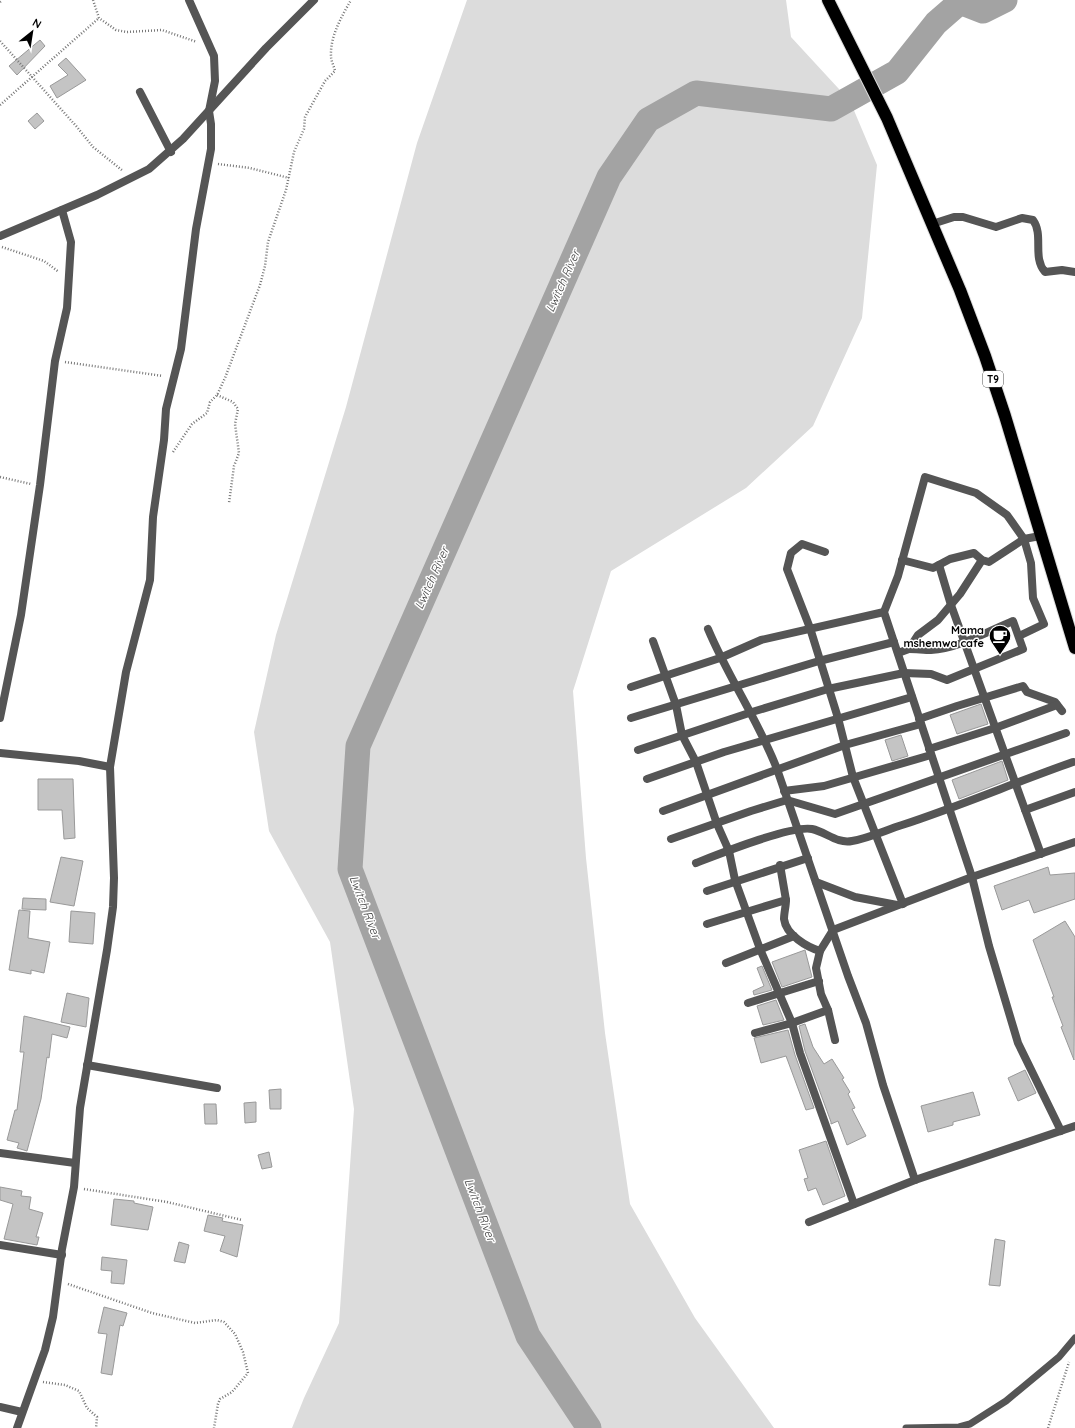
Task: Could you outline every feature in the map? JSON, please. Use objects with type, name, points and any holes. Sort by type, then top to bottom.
[{"type":"highway","name":"T9","points":[[830,5],[887,118],[932,224],[985,356],[1075,648]]},
{"type":"street","points":[[17,1428],[35,1382],[53,1317],[74,1188],[80,1108],[108,950],[113,907],[114,878],[110,767],[126,672],[150,580],[153,517],[166,409],[183,335],[196,229],[209,163],[212,135],[209,112],[216,81],[216,67],[214,56],[189,0]]},
{"type":"street","points":[[0,236],[62,210],[133,178],[149,169],[171,152],[266,48],[314,0]]},
{"type":"street","points":[[140,92],[171,152]]},
{"type":"street","points":[[0,718],[20,615],[40,485],[55,361],[67,308],[70,242],[62,210]]},
{"type":"street","points":[[932,224],[954,216],[996,227],[1022,218],[1033,220],[1038,226],[1040,265],[1045,272],[1062,270],[1075,272]]},
{"type":"street","points":[[1019,636],[1044,624],[1033,598],[1031,562],[1024,539],[1007,515],[976,493],[925,477],[902,560],[884,612],[972,877],[989,946],[1018,1043],[1061,1131]]},
{"type":"street","points":[[902,560],[933,568],[950,559],[974,553],[982,560],[989,562],[1024,539],[1040,536]]},
{"type":"street","points":[[825,552],[802,544],[791,553],[787,569],[810,628],[819,661],[838,718],[853,777],[876,833],[901,904]]},
{"type":"street","points":[[909,649],[918,635],[938,620],[951,605],[982,560]]},
{"type":"street","points":[[939,565],[951,605],[1041,854]]},
{"type":"street","points":[[631,687],[720,658],[761,640],[884,612]]},
{"type":"street","points":[[638,750],[752,712],[828,689],[904,673],[931,674],[947,680],[975,670],[1023,649],[1013,621],[964,641],[932,650],[909,649],[898,653]]},
{"type":"street","points":[[708,629],[720,658],[752,712],[766,740],[777,769],[866,1023],[883,1085],[915,1180]]},
{"type":"street","points":[[653,641],[664,676],[676,705],[682,735],[696,762],[716,824],[729,850],[736,880],[760,950],[780,992],[792,1023],[800,1053],[854,1204]]},
{"type":"street","points":[[631,718],[819,661],[894,642]]},
{"type":"street","points":[[663,811],[845,745],[920,722],[985,696],[1023,686],[1027,692],[1055,702],[1060,708],[995,728],[930,752],[824,786],[784,791]]},
{"type":"street","points":[[647,779],[766,740],[912,697]]},
{"type":"street","points":[[671,840],[751,811],[787,800],[835,814],[939,779],[1004,754],[1066,733]]},
{"type":"street","points":[[0,753],[79,761],[110,767]]},
{"type":"street","points":[[696,863],[729,850],[798,830],[812,829],[832,838],[851,841],[950,810],[1016,782],[1073,762]]},
{"type":"street","points":[[1025,810],[1075,792]]},
{"type":"street","points":[[835,1040],[828,1010],[821,994],[816,968],[820,951],[833,930],[972,877],[1075,842]]},
{"type":"street","points":[[707,891],[780,865],[808,858]]},
{"type":"street","points":[[780,865],[786,900],[784,920],[794,936],[808,947],[820,951]]},
{"type":"street","points":[[816,882],[855,897],[901,904]]},
{"type":"street","points":[[707,924],[786,900]]},
{"type":"street","points":[[726,963],[794,936]]},
{"type":"street","points":[[748,1003],[819,981]]},
{"type":"street","points":[[755,1033],[792,1023],[828,1010]]},
{"type":"street","points":[[87,1065],[217,1088]]},
{"type":"street","points":[[809,1222],[915,1180],[1075,1126]]},
{"type":"street","points":[[0,1153],[75,1163]]},
{"type":"street","points":[[0,1245],[62,1255]]},
{"type":"street","points":[[0,1407],[22,1412]]},
{"type":"lane","points":[[906,1428],[959,1427],[970,1424],[1006,1401],[1059,1357],[1075,1338]]},
{"type":"path","points":[[93,0],[99,18],[116,30],[127,32],[162,30],[209,46]]},
{"type":"path","points":[[160,467],[177,447],[192,424],[207,413],[210,402],[217,395],[225,378],[260,285],[265,266],[268,242],[289,178],[294,152],[304,129],[305,117],[308,109],[325,81],[335,71],[330,54],[339,22],[351,0]]},
{"type":"path","points":[[0,105],[99,18]]},
{"type":"path","points":[[0,41],[78,127],[93,147],[133,178]]},
{"type":"path","points":[[209,163],[250,168],[289,178]]},
{"type":"path","points":[[0,246],[44,261],[53,267],[69,284]]},
{"type":"path","points":[[55,361],[174,378]]},
{"type":"path","points":[[217,395],[233,402],[238,409],[235,424],[239,453],[233,474],[229,503]]},
{"type":"path","points":[[0,477],[40,485]]},
{"type":"path","points":[[74,1188],[167,1202],[242,1220]]},
{"type":"path","points":[[58,1281],[121,1301],[152,1313],[195,1323],[217,1320],[228,1326],[241,1347],[248,1373],[232,1392],[220,1400],[214,1428]]},
{"type":"path","points":[[1048,1428],[1071,1356]]},
{"type":"path","points":[[35,1382],[65,1385],[79,1391],[87,1408],[98,1417],[96,1428]]},
{"type":"shaded area","points":[[467,0],[786,0],[791,37],[850,101],[877,165],[862,318],[813,426],[746,488],[611,571],[573,691],[586,858],[605,1033],[630,1204],[695,1318],[774,1428],[292,1428],[304,1398],[339,1323],[354,1109],[330,942],[269,831],[254,732],[276,635],[346,407],[417,143]]},
{"type":"building","points":[[40,40],[45,46],[17,75],[9,66]]},
{"type":"building","points":[[66,58],[86,80],[57,98],[50,86],[68,75],[58,65]]},
{"type":"building","points":[[37,113],[44,121],[35,129],[28,121]]},
{"type":"building","points":[[981,704],[988,724],[957,734],[950,715]]},
{"type":"building","points":[[901,735],[908,756],[892,761],[885,740]]},
{"type":"building","points":[[1002,761],[1008,780],[959,799],[952,780]]},
{"type":"building","points":[[38,779],[73,779],[75,838],[64,839],[62,810],[38,810]]},
{"type":"building","points":[[61,857],[83,861],[74,906],[50,902]]},
{"type":"building","points":[[1048,867],[1050,875],[1075,873],[1075,899],[1034,913],[1029,900],[1002,910],[994,886]]},
{"type":"building","points":[[23,898],[46,899],[46,910],[22,909]]},
{"type":"building","points":[[19,910],[30,911],[28,938],[50,942],[44,973],[31,970],[31,974],[9,970]]},
{"type":"building","points":[[71,911],[95,913],[93,944],[69,942]]},
{"type":"building","points":[[1065,921],[1075,937],[1074,1060],[1061,1027],[1063,1026],[1052,997],[1054,997],[1033,940]]},
{"type":"building","points":[[805,950],[812,977],[782,987],[772,962]]},
{"type":"building","points":[[762,966],[772,990],[754,995],[753,991],[764,986],[757,968]]},
{"type":"building","points":[[67,993],[89,998],[86,1027],[61,1022]]},
{"type":"building","points":[[776,1000],[784,1020],[763,1025],[757,1006]]},
{"type":"building","points":[[24,1016],[70,1027],[67,1038],[52,1034],[41,1099],[27,1151],[17,1148],[19,1143],[7,1140],[15,1110],[17,1110],[24,1052],[20,1052]]},
{"type":"building","points":[[805,1024],[813,1047],[824,1064],[832,1059],[844,1078],[842,1079],[850,1092],[848,1094],[855,1108],[852,1109],[866,1136],[847,1145],[838,1121],[831,1124],[805,1051],[799,1026]]},
{"type":"building","points":[[788,1030],[795,1055],[814,1108],[806,1110],[786,1056],[761,1063],[754,1038]]},
{"type":"building","points":[[1025,1070],[1036,1093],[1018,1101],[1008,1078]]},
{"type":"building","points":[[281,1089],[281,1109],[270,1109],[269,1090]]},
{"type":"building","points":[[973,1092],[980,1115],[953,1122],[953,1125],[928,1132],[921,1106]]},
{"type":"building","points":[[256,1102],[256,1122],[245,1123],[244,1103]]},
{"type":"building","points":[[204,1104],[216,1104],[217,1124],[205,1124]]},
{"type":"building","points":[[826,1141],[845,1196],[823,1205],[816,1188],[808,1191],[804,1179],[808,1178],[799,1150]]},
{"type":"building","points":[[269,1152],[272,1167],[262,1169],[258,1155]]},
{"type":"building","points":[[0,1187],[22,1191],[21,1196],[31,1197],[29,1209],[43,1213],[36,1237],[39,1237],[37,1245],[4,1239],[13,1204],[0,1200]]},
{"type":"building","points":[[114,1199],[134,1201],[134,1203],[153,1207],[148,1230],[111,1225]]},
{"type":"building","points":[[208,1215],[223,1218],[222,1221],[243,1225],[237,1257],[220,1251],[225,1236],[204,1231]]},
{"type":"building","points":[[995,1239],[1005,1241],[1000,1286],[989,1285]]},
{"type":"building","points":[[179,1242],[189,1245],[185,1263],[174,1261]]},
{"type":"building","points":[[102,1257],[127,1260],[124,1284],[111,1283],[112,1271],[101,1270]]},
{"type":"building","points":[[104,1307],[127,1313],[123,1326],[120,1325],[112,1375],[101,1373],[107,1334],[98,1333]]},
{"type":"waterway","name":"Lwitch River","points":[[589,1428],[528,1336],[350,869],[358,746],[609,177],[648,120],[696,93],[831,109],[897,72],[936,23],[960,2],[983,11],[1005,0]]},
{"type":"place","name":"Mama mshemwa cafe","points":[[1000,656]]}]
